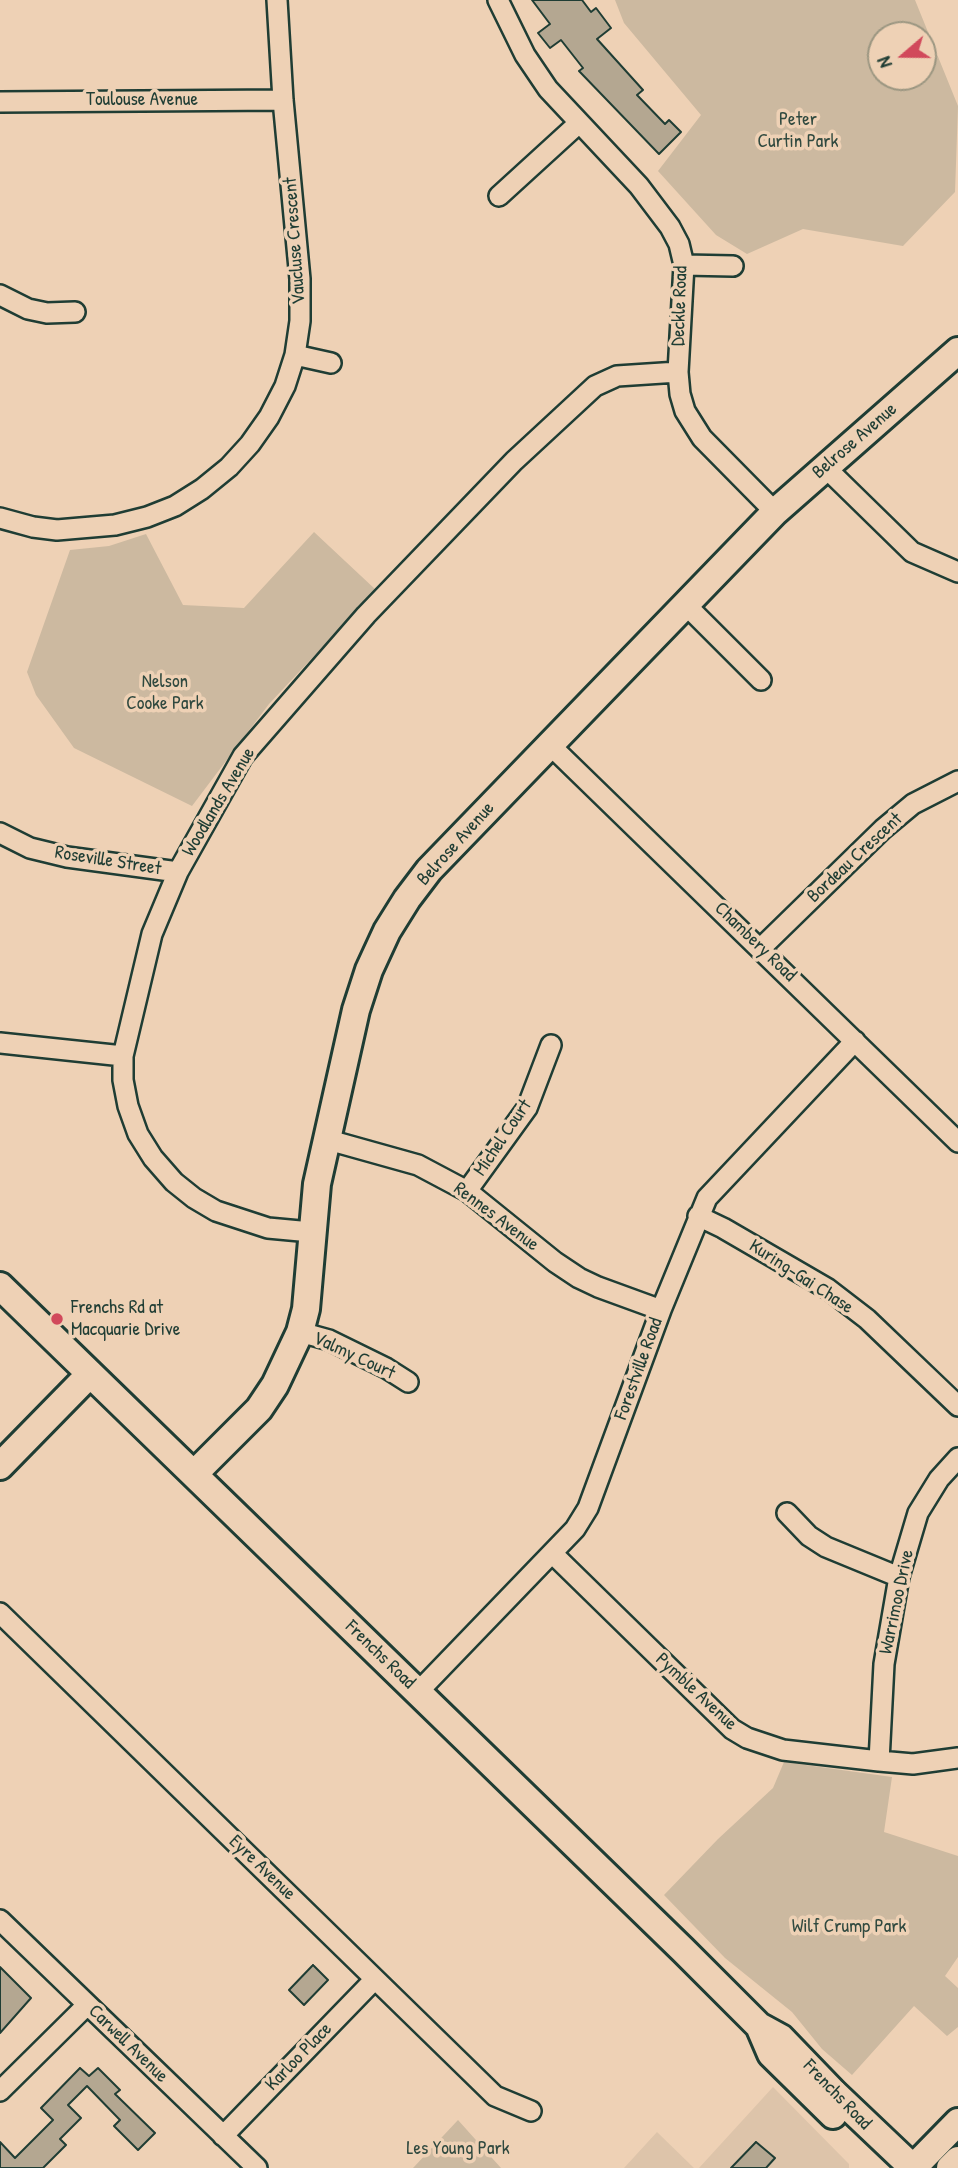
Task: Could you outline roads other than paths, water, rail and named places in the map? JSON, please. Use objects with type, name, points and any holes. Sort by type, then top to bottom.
[{"type":"street","name":"Vaucluse Crescent","points":[[0,518],[57,530],[147,517],[175,506],[229,467],[269,417],[285,386],[295,355],[300,321],[300,279],[276,0]]},
{"type":"street","name":"Deckle Road","points":[[498,0],[524,55],[548,89],[656,206],[679,244],[684,265],[678,372],[680,394],[692,425],[775,512]]},
{"type":"street","name":"Toulouse Avenue","points":[[0,102],[283,100]]},
{"type":"street","points":[[499,196],[579,123]]},
{"type":"street","points":[[684,265],[733,266]]},
{"type":"street","points":[[0,295],[27,309],[47,313],[75,312]]},
{"type":"street","name":"Belrose Avenue","points":[[194,1474],[259,1409],[275,1385],[300,1332],[325,1139],[356,1010],[369,970],[387,931],[407,899],[429,870],[775,512],[958,351]]},
{"type":"street","points":[[295,355],[331,363]]},
{"type":"street","name":"Woodlands Avenue","points":[[311,1232],[268,1228],[216,1211],[174,1182],[152,1158],[138,1134],[128,1106],[123,1080],[123,1056],[152,934],[178,872],[243,756],[366,615],[514,461],[596,386],[617,376],[678,372]]},
{"type":"street","points":[[825,467],[912,552],[958,572]]},
{"type":"street","points":[[686,604],[761,680]]},
{"type":"street","name":"Chambery Road","points":[[550,744],[958,1142]]},
{"type":"street","name":"Bordeau Crescent","points":[[761,948],[903,812],[923,798],[958,781]]},
{"type":"street","name":"Roseville Street","points":[[0,833],[30,848],[67,857],[178,872]]},
{"type":"street","name":"Forestville Road","points":[[418,1692],[575,1528],[588,1508],[661,1310],[707,1198],[855,1041]]},
{"type":"street","points":[[0,1043],[123,1056]]},
{"type":"street","name":"Michel Court","points":[[467,1191],[527,1108],[551,1045]]},
{"type":"street","name":"Rennes Avenue","points":[[325,1139],[418,1165],[467,1191],[579,1278],[661,1310]]},
{"type":"street","name":"Kuring-Gai Chase","points":[[698,1216],[828,1289],[867,1319],[958,1406]]},
{"type":"street","name":"Frenchs Road","points":[[0,1286],[759,2026],[781,2038],[913,2168]]},
{"type":"street","name":"Valmy Court","points":[[300,1332],[329,1340],[386,1367],[408,1382]]},
{"type":"street","points":[[0,1466],[90,1374]]},
{"type":"street","name":"Warrimoo Drive","points":[[879,1761],[884,1664],[899,1577],[918,1513],[939,1479],[958,1458]]},
{"type":"street","points":[[787,1513],[809,1536],[825,1546],[899,1577]]},
{"type":"street","name":"Pymble Avenue","points":[[553,1554],[739,1734],[783,1750],[879,1761],[913,1764],[958,1758]]},
{"type":"street","name":"Eyre Avenue","points":[[0,1613],[495,2096],[531,2111]]},
{"type":"street","name":"Carwell Avenue","points":[[0,1920],[257,2168]]},
{"type":"street","name":"Karloo Place","points":[[223,2136],[375,1979]]},
{"type":"street","points":[[0,2091],[87,2004]]},
{"type":"street","name":"Frenchs Road","points":[[759,2026],[771,2054],[867,2149],[890,2168]]},
{"type":"street","points":[[913,2168],[958,2122]]},
{"type":"street","points":[[950,2168],[958,2160]]},
{"type":"place","name":"Frenchs Rd at Macquarie Drive","points":[[57,1319]]},
{"type":"park label","name":"Peter Curtin Park","points":[[798,131]]},
{"type":"park label","name":"Nelson Cooke Park","points":[[165,693]]},
{"type":"park label","name":"Wilf Crump Park","points":[[849,1927]]},
{"type":"park label","name":"Les Young Park","points":[[458,2149]]}]
